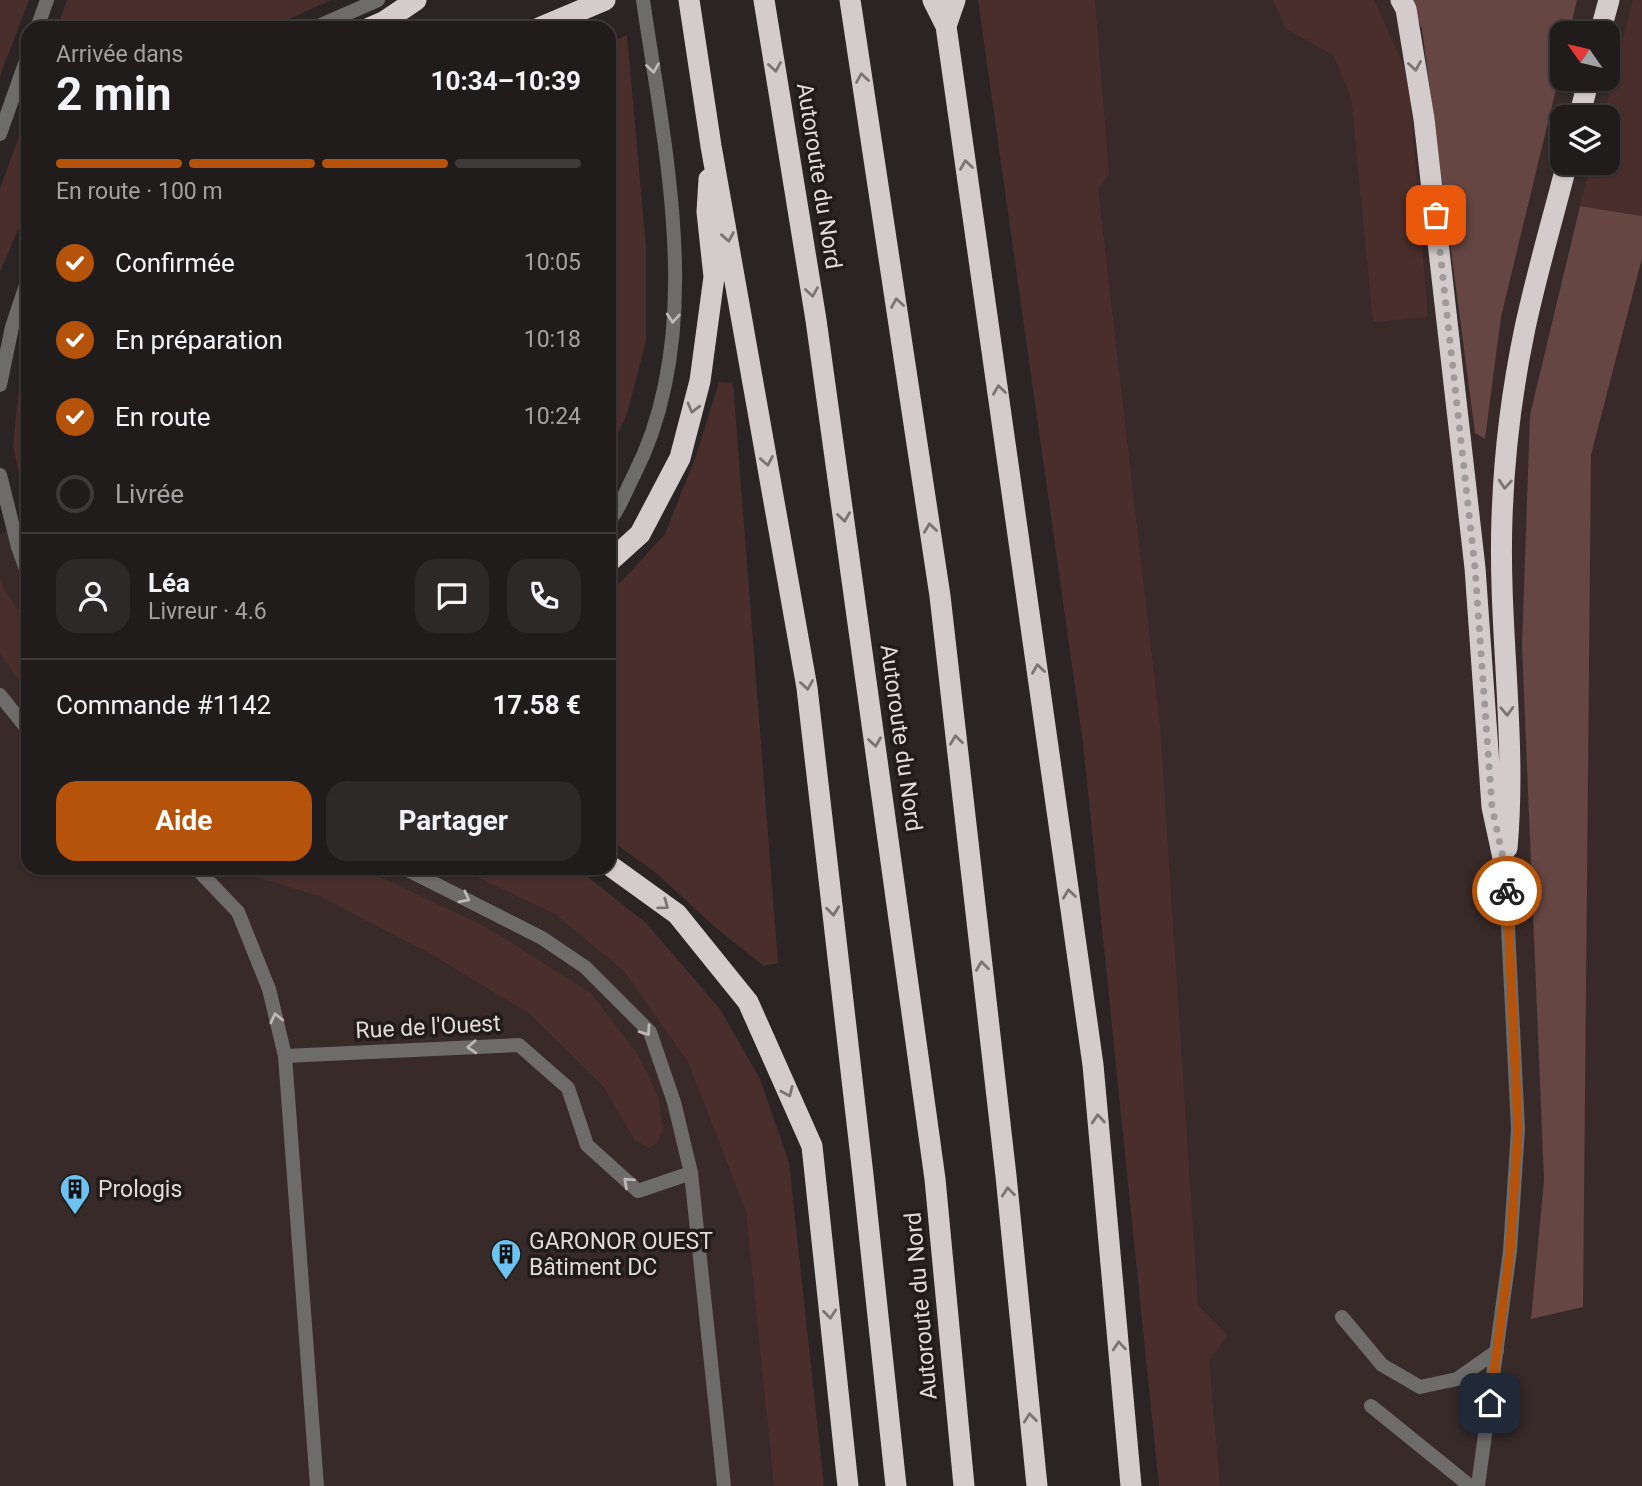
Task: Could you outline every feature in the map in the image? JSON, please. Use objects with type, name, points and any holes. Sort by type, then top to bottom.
[{"type":"highway","points":[[385,21],[416,0]]},
{"type":"highway","points":[[689,0],[711,146],[807,688],[862,1161],[896,1486]]},
{"type":"highway","name":"Autoroute du Nord","points":[[764,0],[816,320],[935,1179],[964,1486]]},
{"type":"highway","points":[[850,0],[940,596],[1006,1176],[1037,1486]]},
{"type":"highway","points":[[933,0],[946,26],[1093,1065],[1131,1486]]},
{"type":"highway","points":[[946,26],[955,0]]},
{"type":"highway","points":[[1401,0],[1406,9],[1424,120],[1439,239],[1475,568],[1492,807],[1505,867]]},
{"type":"highway","points":[[1603,21],[1609,0]]},
{"type":"highway","points":[[555,21],[602,1]]},
{"type":"highway","points":[[616,556],[640,534],[680,458],[700,382],[714,276],[707,212],[711,146]]},
{"type":"highway","points":[[1505,867],[1511,807],[1502,598],[1502,530],[1510,416],[1525,327],[1564,175]]},
{"type":"highway","points":[[616,870],[677,914],[748,1002],[812,1146],[848,1486]]},
{"type":"highway","points":[[1123,1486],[1126,1414]]},
{"type":"street","points":[[40,21],[47,0]]},
{"type":"street","points":[[330,21],[377,0]]},
{"type":"street","points":[[616,509],[650,444],[667,374],[676,275],[671,196],[643,0]]},
{"type":"street","points":[[0,134],[21,75]]},
{"type":"street","points":[[0,385],[12,327],[21,300]]},
{"type":"street","points":[[0,475],[21,555]]},
{"type":"street","points":[[0,695],[21,721]]},
{"type":"street","points":[[1478,1486],[1510,1251],[1518,1129],[1505,867]]},
{"type":"street","points":[[203,875],[237,912],[270,989],[285,1056],[317,1486]]},
{"type":"street","points":[[418,875],[542,938],[585,968],[650,1032],[674,1102],[691,1173],[724,1486]]},
{"type":"street","name":"Rue de l'Ouest","points":[[285,1056],[519,1045],[568,1088],[587,1145],[638,1191],[691,1173]]},
{"type":"street","points":[[1342,1317],[1382,1365],[1420,1387],[1457,1379],[1497,1351]]},
{"type":"street","points":[[1371,1406],[1470,1486]]},
{"type":"shaded area","points":[[0,0],[29,0],[0,76]]},
{"type":"shaded area","points":[[67,0],[331,0],[284,21],[60,21]]},
{"type":"shaded area","points":[[978,0],[1095,0],[1109,174],[1098,189],[1160,726],[1198,1305],[1228,1335],[1209,1360],[1220,1486],[1159,1486],[1083,743]]},
{"type":"shaded area","points":[[1029,0],[1642,0],[1642,1486],[1163,1486]]},
{"type":"shaded area","points":[[1273,0],[1374,0],[1408,75],[1428,317],[1373,322],[1351,97],[1333,55],[1286,29]]},
{"type":"shaded area","points":[[1410,0],[1577,0],[1572,21],[1550,21],[1550,91],[1556,91],[1501,317],[1485,439],[1475,433],[1422,29]]},
{"type":"shaded area","points":[[1633,0],[1642,0],[1642,216],[1580,206],[1588,175],[1620,175],[1620,105],[1606,105],[1610,91],[1620,91],[1620,51]]},
{"type":"shaded area","points":[[627,35],[646,247],[646,341],[627,414],[616,438],[616,40]]},
{"type":"shaded area","points":[[21,130],[21,223],[0,272],[0,189]]},
{"type":"shaded area","points":[[1580,206],[1642,216],[1642,258],[1591,455],[1583,1307],[1531,1319],[1544,1180],[1522,645],[1530,415]]},
{"type":"shaded area","points":[[21,369],[21,482],[13,446]]},
{"type":"shaded area","points":[[719,382],[733,383],[778,963],[764,966],[716,928],[655,872],[616,844],[616,586],[665,534],[696,456]]},
{"type":"shaded area","points":[[21,524],[21,875],[514,875],[584,909],[722,1054],[792,1486],[0,1486],[0,534]]},
{"type":"shaded area","points":[[0,578],[5,591],[21,614],[21,684],[0,653]]},
{"type":"shaded area","points":[[249,875],[376,875],[486,927],[591,993],[638,1055],[658,1096],[663,1130],[656,1144],[648,1148],[634,1139],[603,1086],[530,1014],[429,953],[319,896]]},
{"type":"shaded area","points":[[473,875],[585,875],[646,923],[720,1009],[760,1079],[789,1163],[824,1486],[774,1486],[746,1211],[688,1062],[624,971],[555,914]]},
{"type":"way so far","points":[[1436,215],[1475,568],[1492,807],[1505,867],[1507,891]]},
{"type":"place","name":"Prologis","points":[[75,1216]]},
{"type":"place","name":"GARONOR OUEST Bâtiment DC","points":[[506,1281]]},
{"type":"route","points":[[1490,1403],[1510,1251],[1518,1129],[1507,891]]}]
